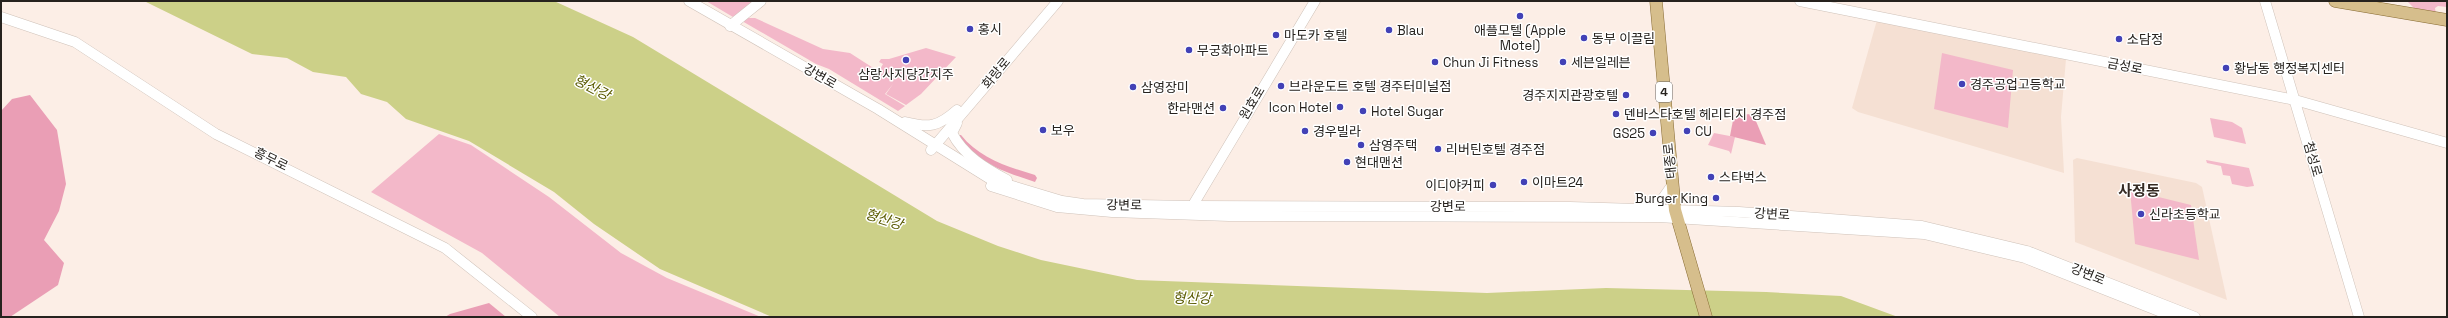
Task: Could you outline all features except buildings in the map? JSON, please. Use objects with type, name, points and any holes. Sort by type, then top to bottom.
[{"type":"main road","name":"태종로","points":[[1656,1],[1677,219],[1706,317]]},
{"type":"main road","points":[[2335,1],[2447,20]]},
{"type":"street","name":"강변로","points":[[689,1],[897,121],[986,185],[1072,210],[1622,209],[1677,219]]},
{"type":"street","points":[[730,26],[761,1]]},
{"type":"street","name":"화랑로","points":[[930,146],[968,107],[1051,1]]},
{"type":"street","name":"화랑로","points":[[930,146],[957,110],[1058,1]]},
{"type":"street","name":"원효로","points":[[1190,210],[1314,1]]},
{"type":"street","name":"금성로","points":[[1800,1],[2295,98],[2447,139]]},
{"type":"street","name":"금성로","points":[[1813,1],[1876,15]]},
{"type":"street","name":"첨성로","points":[[2265,1],[2295,98],[2358,317]]},
{"type":"street","name":"흥무로","points":[[1,17],[75,42],[216,134],[445,248],[532,317]]},
{"type":"street","name":"강변로","points":[[730,26],[733,31],[930,146],[992,180],[1026,190],[1038,199]]},
{"type":"street","name":"금성로","points":[[2295,98],[2447,143]]},
{"type":"street","points":[[968,107],[967,112],[952,133],[958,147],[981,166],[1026,190]]},
{"type":"street","points":[[897,121],[917,126],[930,126],[944,121],[957,110]]},
{"type":"street","points":[[1622,209],[1660,201],[1673,184]]},
{"type":"street","name":"강변로","points":[[1190,210],[1677,219],[1871,229],[1923,230],[2070,271],[2195,317]]},
{"type":"street","name":"강변로","points":[[2070,271],[2174,317]]},
{"type":"shaded area","points":[[706,1],[750,1],[754,3],[733,17]]},
{"type":"shaded area","points":[[2407,1],[2447,1],[2447,7],[2438,6],[2435,8],[2436,15],[2416,10]]},
{"type":"shaded area","points":[[746,18],[755,18],[823,49],[850,53],[895,82],[879,71],[883,64],[879,62],[881,59],[889,59],[926,48],[956,57],[921,94],[906,105],[886,94],[893,84],[885,94],[905,106],[898,111],[829,69],[816,64],[742,21]]},
{"type":"shaded area","name":"경주공업고등학교","points":[[1877,20],[2066,59],[2061,117],[2064,173],[1858,112],[1852,108]]},
{"type":"shaded area","points":[[1942,53],[2013,70],[2008,128],[1934,109]]},
{"type":"shaded area","points":[[30,95],[57,130],[66,184],[59,211],[44,240],[64,263],[58,285],[10,317],[1,317],[1,111],[12,99]]},
{"type":"shaded area","points":[[1753,114],[1766,145],[1730,136],[1734,115]]},
{"type":"shaded area","points":[[2210,118],[2232,122],[2242,128],[2246,144],[2214,137]]},
{"type":"shaded area","points":[[1714,133],[1735,137],[1731,154],[1729,151],[1708,145]]},
{"type":"shaded area","points":[[439,134],[471,145],[549,197],[621,253],[667,278],[761,317],[560,317],[482,253],[371,192]]},
{"type":"shaded area","points":[[959,135],[961,135],[976,150],[985,156],[1004,165],[1035,175],[1037,178],[1035,182],[1013,175],[982,159],[965,144]]},
{"type":"shaded area","name":"신라초등학교","points":[[2077,158],[2196,183],[2202,187],[2227,300],[2075,242],[2073,160]]},
{"type":"shaded area","points":[[2206,160],[2249,168],[2254,186],[2247,187],[2232,184],[2230,176],[2223,175],[2221,166],[2207,163]]},
{"type":"shaded area","points":[[2130,190],[2191,205],[2199,260],[2135,244]]},
{"type":"shaded area","points":[[489,303],[506,317],[445,317],[450,314]]},
{"type":"water","name":"형산강","points":[[144,1],[554,1],[633,37],[937,221],[998,246],[1041,260],[1137,280],[1487,293],[1606,288],[1766,292],[1841,296],[1898,317],[772,317],[660,269],[594,224],[554,192],[469,141],[406,119],[387,102],[361,94],[346,77],[313,72],[287,58],[252,54]]},
{"type":"place","name":"애플모텔 (Apple Motel)","points":[[1520,16]]},
{"type":"place","name":"홍시","points":[[970,29]]},
{"type":"place","name":"Blau","points":[[1389,30]]},
{"type":"place","name":"마도카 호텔","points":[[1276,35]]},
{"type":"place","name":"동부 이끌림","points":[[1584,38]]},
{"type":"place","name":"소담정","points":[[2119,39]]},
{"type":"place","name":"무궁화아파트","points":[[1189,50]]},
{"type":"place","name":"삼랑사지당간지주","points":[[906,60]]},
{"type":"place","name":"Chun Ji Fitness","points":[[1435,62]]},
{"type":"place","name":"세븐일레븐","points":[[1563,62]]},
{"type":"place","name":"황남동 행정복지센터","points":[[2226,68]]},
{"type":"place","name":"경주공업고등학교","points":[[1962,84]]},
{"type":"place","name":"브라운도트 호텔 경주터미널점","points":[[1281,86]]},
{"type":"place","name":"삼영장미","points":[[1133,87]]},
{"type":"place","name":"경주지지관광호텔","points":[[1626,95]]},
{"type":"place","name":"Icon Hotel","points":[[1340,107]]},
{"type":"place","name":"한라맨션","points":[[1223,108]]},
{"type":"place","name":"Hotel Sugar","points":[[1363,111]]},
{"type":"place","name":"덴바스타호텔 헤리티지 경주점","points":[[1616,114]]},
{"type":"place","name":"보우","points":[[1043,130]]},
{"type":"place","name":"경우빌라","points":[[1305,131]]},
{"type":"place","name":"CU","points":[[1687,131]]},
{"type":"place","name":"GS25","points":[[1653,133]]},
{"type":"place","name":"삼영주택","points":[[1361,145]]},
{"type":"place","name":"리버틴호텔 경주점","points":[[1438,149]]},
{"type":"place","name":"현대맨션","points":[[1347,162]]},
{"type":"place","name":"스타벅스","points":[[1711,177]]},
{"type":"place","name":"이마트24","points":[[1524,182]]},
{"type":"place","name":"이디야커피","points":[[1493,185]]},
{"type":"place","name":"Burger King","points":[[1716,198]]},
{"type":"place","name":"신라초등학교","points":[[2141,214]]},
{"type":"district","name":"사정동","points":[[2139,190]]}]
